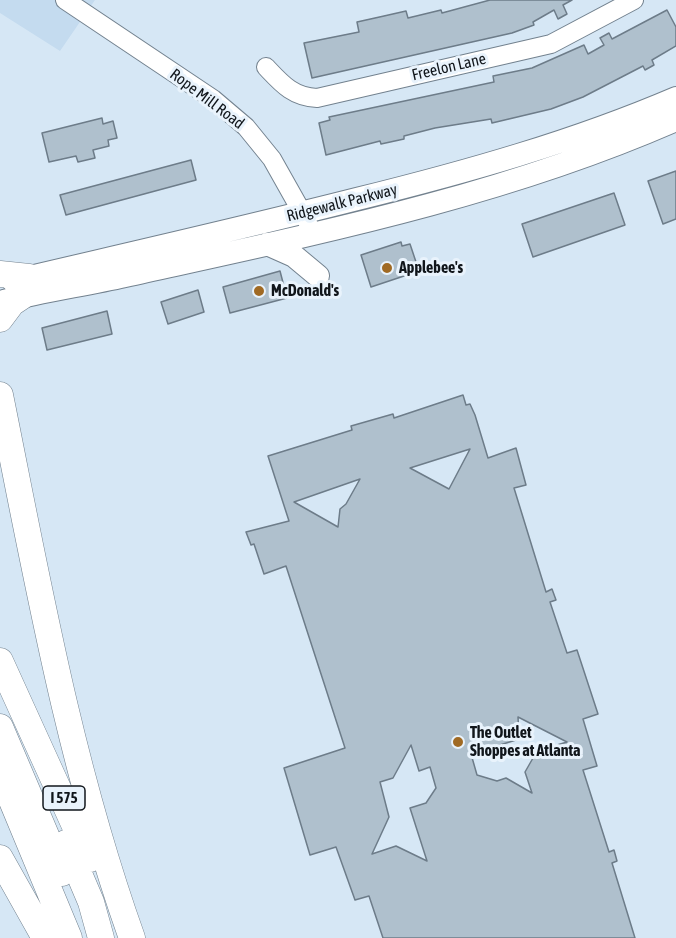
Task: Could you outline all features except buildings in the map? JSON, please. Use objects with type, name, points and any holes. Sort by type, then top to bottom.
[{"type":"highway","points":[[0,274],[12,290],[12,303],[0,318]]},
{"type":"highway","points":[[0,395],[74,749],[110,874],[132,938]]},
{"type":"highway","name":"I 575","points":[[0,661],[87,850],[119,938]]},
{"type":"highway","points":[[0,693],[19,730],[92,902],[101,938]]},
{"type":"highway","points":[[0,727],[87,938]]},
{"type":"highway","name":"I 575","points":[[0,772],[69,938]]},
{"type":"highway","points":[[0,858],[45,938]]},
{"type":"main road","name":"Ridgewalk Parkway","points":[[12,290],[267,244],[308,223],[594,131],[676,98]]},
{"type":"main road","name":"Ridgewalk Parkway","points":[[12,290],[524,177],[615,146],[676,120]]},
{"type":"main road","points":[[267,244],[294,256],[318,276]]},
{"type":"street","name":"Rope Mill Road","points":[[65,0],[230,112],[267,152],[308,223]]},
{"type":"street","name":"Freelon Lane","points":[[266,67],[285,88],[303,97],[317,98],[551,44],[634,0]]},
{"type":"shaded area","points":[[0,0],[95,0],[60,51],[0,13]]},
{"type":"place","name":"Applebee's","points":[[387,268]]},
{"type":"place","name":"McDonald's","points":[[259,291]]},
{"type":"place","name":"The Outlet Shoppes at Atlanta","points":[[458,742]]}]
